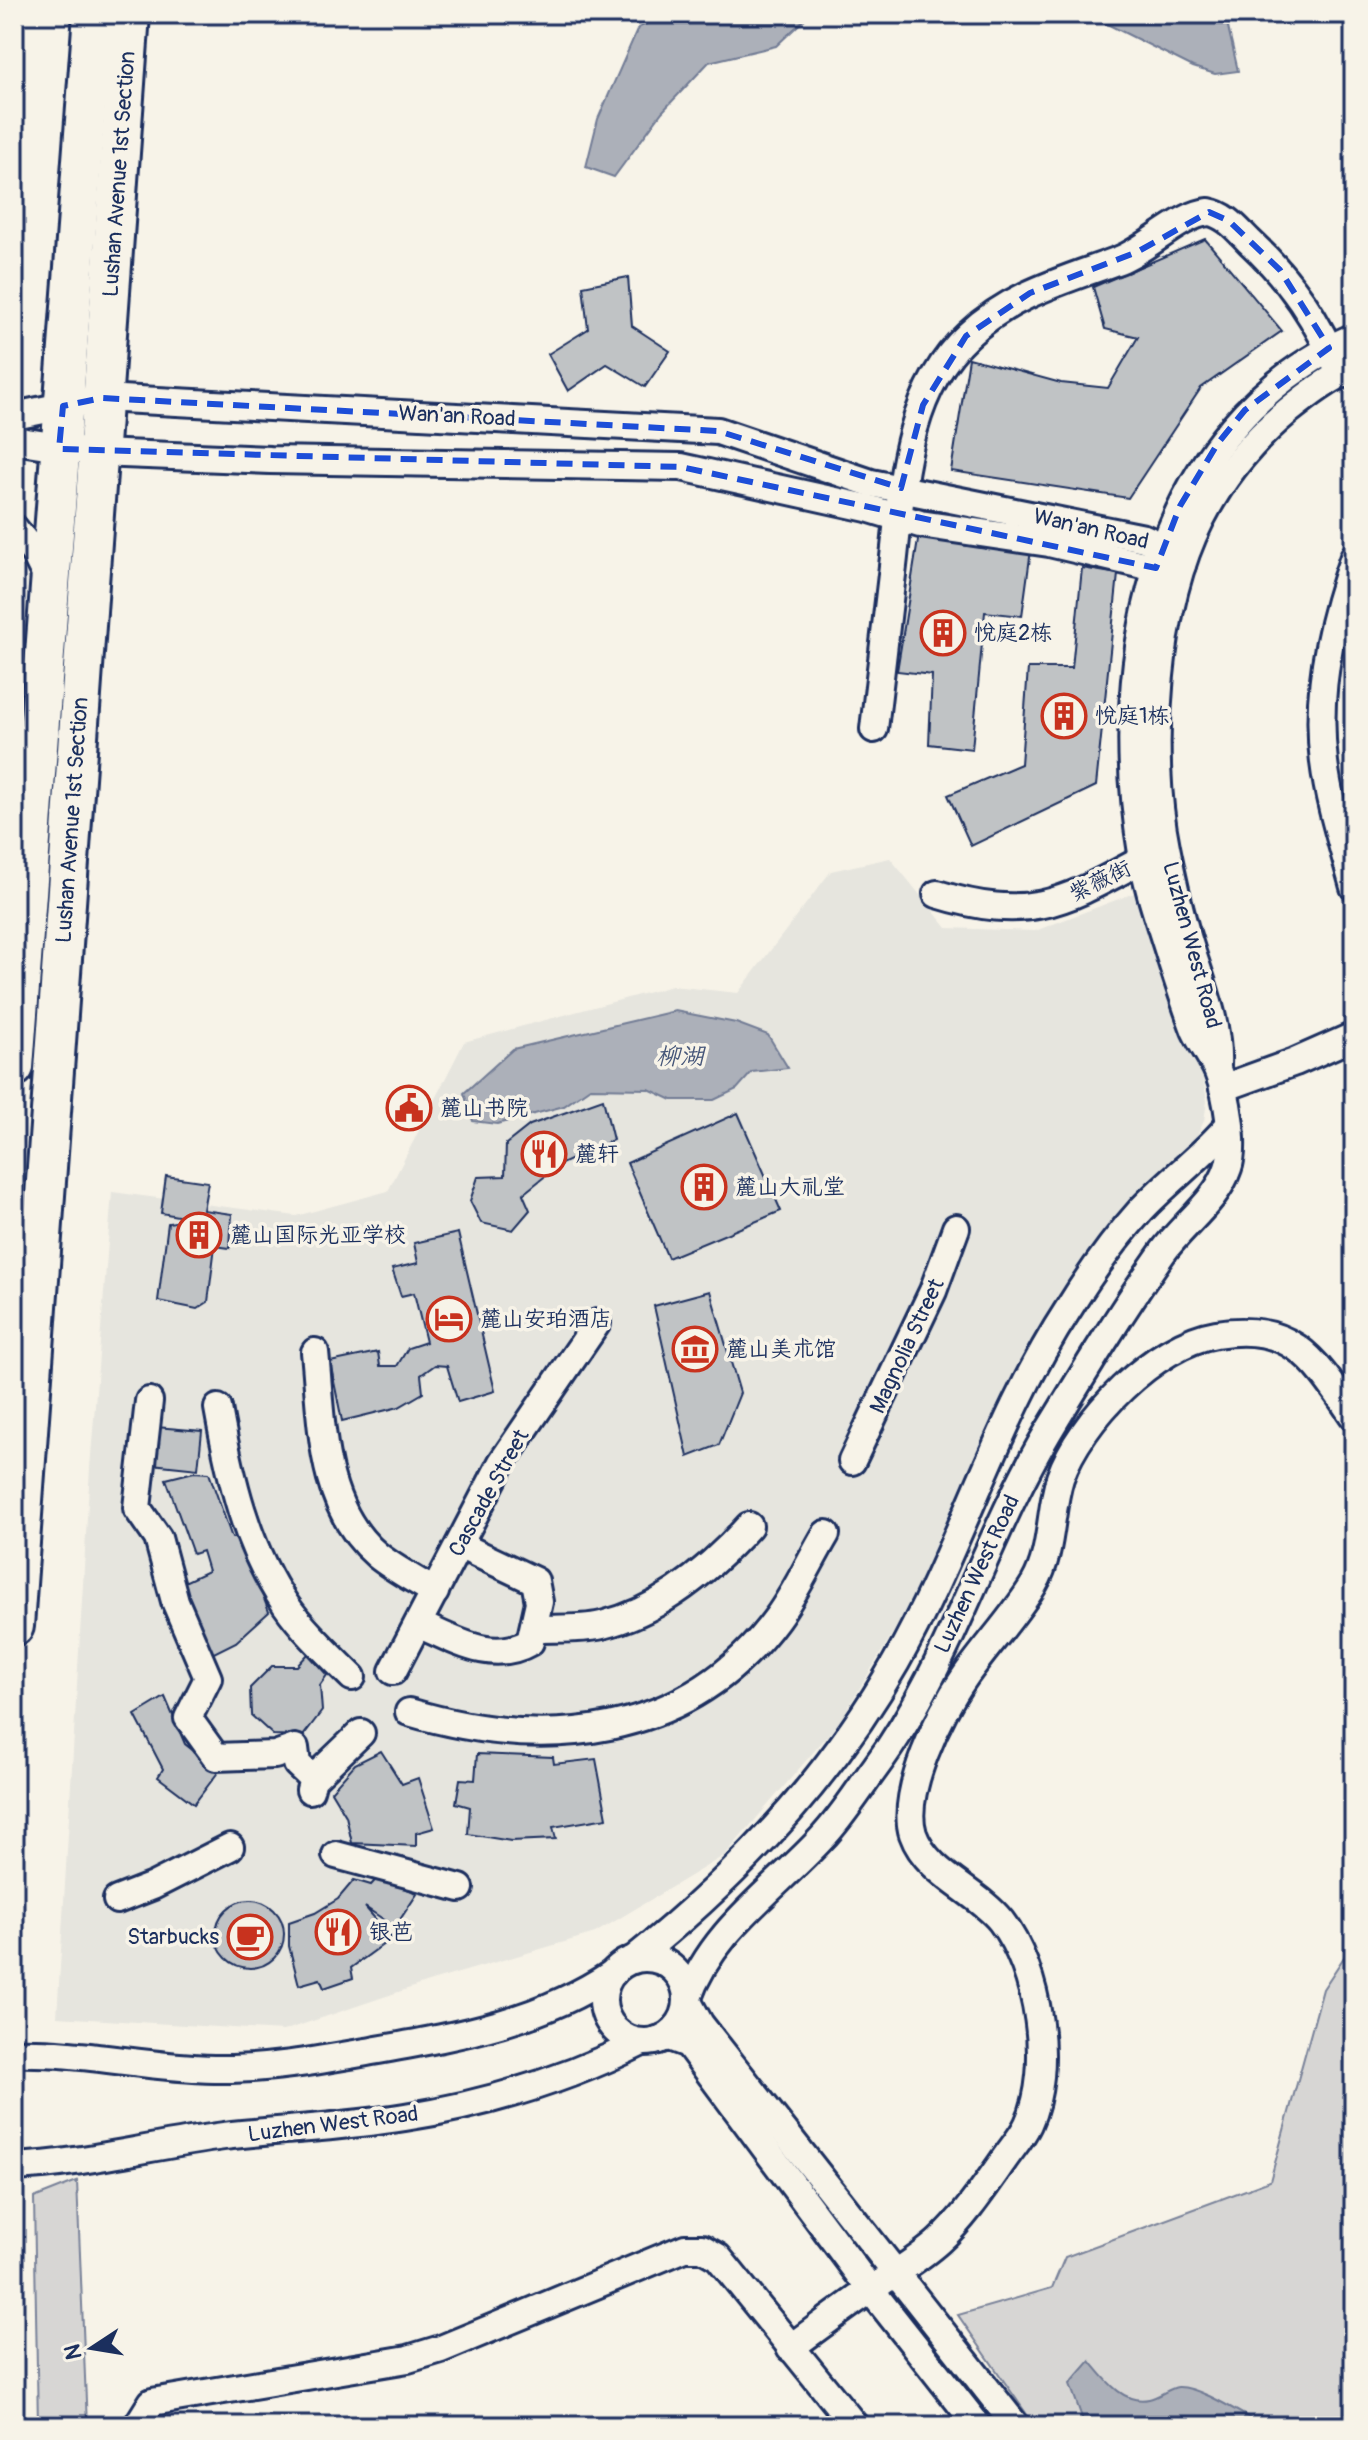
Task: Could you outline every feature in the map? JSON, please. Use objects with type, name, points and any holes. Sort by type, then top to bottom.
[{"type":"highway","name":"Lushan Avenue 1st Section","points":[[14,1067],[93,14]]},
{"type":"highway","name":"Lushan Avenue 1st Section","points":[[14,1626],[130,14]]},
{"type":"street","points":[[874,729],[897,516],[911,443],[934,380],[966,336],[990,316],[1030,293],[1137,252],[1199,213],[1218,214],[1280,270],[1302,297],[1329,348],[1347,371]]},
{"type":"street","points":[[1167,560],[1180,506],[1218,443],[1245,410],[1329,348],[1354,337]]},
{"type":"street","name":"Luzhen West Road","points":[[687,2000],[703,1961],[752,1906],[824,1836],[886,1752],[928,1679],[1009,1503],[1047,1435],[1165,1249],[1219,1187],[1230,1165],[1213,1014],[1154,854],[1157,703],[1167,560],[1201,519],[1231,471],[1260,435],[1347,371]]},
{"type":"street","name":"Wan'an Road","points":[[14,416],[102,398],[718,431],[871,483],[1144,538],[1167,560]]},
{"type":"street","name":"Wan'an Road","points":[[14,440],[98,453],[270,460],[681,467],[897,516],[920,524],[1167,560]]},
{"type":"street","points":[[14,528],[35,554],[49,582]]},
{"type":"street","points":[[1354,557],[1334,611],[1321,711],[1324,762],[1354,887]]},
{"type":"street","name":"紫薇街","points":[[937,894],[974,905],[1012,909],[1041,906],[1074,897],[1154,854]]},
{"type":"street","points":[[1220,1078],[1295,1062],[1354,1036]]},
{"type":"street","points":[[14,2053],[61,2052],[214,2069],[314,2062],[474,2033],[566,2001],[623,1966],[764,1841],[803,1800],[855,1730],[897,1660],[1020,1395],[1069,1308],[1140,1212],[1228,1126]]},
{"type":"street","name":"Magnolia Street","points":[[852,1461],[933,1291],[956,1228]]},
{"type":"street","name":"Cascade Street","points":[[393,1671],[502,1462],[597,1323]]},
{"type":"street","points":[[790,2348],[939,2241],[980,2193],[1028,2124],[1042,2075],[1038,2016],[1026,1971],[1001,1922],[927,1858],[913,1834],[910,1810],[913,1780],[961,1682],[1035,1583],[1046,1559],[1053,1505],[1062,1474],[1082,1438],[1132,1378],[1176,1347],[1205,1336],[1250,1329],[1286,1339],[1322,1370],[1354,1417]]},
{"type":"street","points":[[315,1352],[326,1462],[342,1510],[376,1554],[435,1592]]},
{"type":"street","points":[[149,1401],[137,1508],[158,1538],[175,1601],[208,1678],[188,1718],[216,1757],[275,1755],[295,1748],[297,1764],[311,1784],[361,1733]]},
{"type":"street","points":[[218,1408],[227,1462],[262,1564],[286,1606],[352,1677]]},
{"type":"street","points":[[534,1629],[602,1625],[652,1606],[718,1561],[749,1526]]},
{"type":"street","points":[[409,1712],[484,1731],[568,1733],[623,1725],[687,1698],[736,1663],[777,1618],[826,1534]]},
{"type":"street","points":[[418,1624],[473,1648],[511,1653],[530,1642],[539,1602],[535,1581],[459,1545]]},
{"type":"street","points":[[117,1900],[153,1886],[230,1847]]},
{"type":"street","points":[[336,1855],[460,1888]]},
{"type":"street","points":[[978,2426],[870,2289],[688,2044],[669,2037],[648,2041],[620,2034],[606,2016],[603,1993],[623,1966],[657,1960],[669,1965],[678,1975],[700,2024],[1016,2426]]},
{"type":"street","points":[[648,2041],[678,2025],[687,2000]]},
{"type":"street","name":"Luzhen West Road","points":[[14,2167],[51,2165],[222,2136],[405,2117],[502,2097],[599,2063],[648,2041]]},
{"type":"street","points":[[137,2426],[152,2402],[430,2352],[685,2248],[702,2248],[718,2257],[855,2426]]},
{"type":"highlighted area","points":[[1209,212],[1229,221],[1280,270],[1329,348],[1245,410],[1218,443],[1180,506],[1156,568],[681,467],[59,449],[63,406],[102,398],[718,431],[901,488],[923,405],[966,336],[1030,293],[1137,252]]},
{"type":"shaded area","points":[[890,858],[947,928],[1035,931],[1142,890],[1203,1077],[1207,1101],[1204,1121],[1193,1144],[1016,1384],[912,1601],[840,1721],[725,1855],[595,1933],[428,1982],[283,2031],[57,2017],[90,1468],[112,1192],[296,1216],[388,1191],[464,1042],[672,986],[738,993],[831,871]]},
{"type":"shaded area","points":[[1354,1942],[1354,2426],[1035,2426],[958,2315],[1052,2288],[1065,2257],[1270,2181],[1323,1989]]},
{"type":"shaded area","points":[[77,2181],[87,2426],[38,2426],[34,2198]]},
{"type":"water","points":[[667,14],[810,14],[776,46],[709,62],[662,112],[614,177],[586,167],[598,119],[638,28]]},
{"type":"water","points":[[1087,14],[1225,14],[1238,71],[1215,74],[1193,67]]},
{"type":"water","name":"柳湖","points":[[675,1011],[736,1023],[768,1035],[788,1068],[752,1072],[737,1089],[714,1100],[672,1100],[649,1089],[590,1088],[564,1106],[497,1124],[473,1121],[464,1093],[513,1049]]},
{"type":"water","points":[[1090,2361],[1115,2389],[1131,2398],[1149,2399],[1178,2387],[1187,2388],[1210,2396],[1264,2426],[1085,2426],[1070,2384]]},
{"type":"building","points":[[1205,239],[1282,331],[1201,388],[1128,498],[951,471],[969,358],[1061,383],[1108,388],[1138,337],[1105,329],[1093,287]]},
{"type":"building","points":[[628,277],[632,326],[670,351],[645,387],[607,364],[568,391],[548,354],[588,329],[583,286]]},
{"type":"building","name":"悦庭2栋","points":[[919,534],[1031,550],[1022,616],[985,612],[972,749],[929,744],[932,675],[897,671]]},
{"type":"building","name":"悦庭1栋","points":[[1082,568],[1118,574],[1096,786],[971,846],[948,795],[1021,764],[1028,668],[1072,668]]},
{"type":"building","name":"麓轩","points":[[603,1099],[613,1140],[559,1165],[523,1194],[530,1210],[513,1230],[481,1223],[470,1201],[478,1177],[505,1176],[506,1144],[530,1125]]},
{"type":"building","name":"麓山大礼堂","points":[[738,1113],[781,1211],[668,1258],[627,1163]]},
{"type":"building","name":"麓山国际光亚学校","points":[[166,1176],[208,1182],[203,1210],[232,1214],[230,1248],[215,1246],[208,1302],[197,1309],[158,1301],[168,1223],[194,1219],[161,1213]]},
{"type":"building","name":"麓山安珀酒店","points":[[458,1233],[495,1391],[458,1402],[447,1366],[435,1365],[421,1375],[423,1393],[399,1407],[342,1421],[330,1362],[378,1352],[380,1366],[397,1366],[408,1348],[426,1342],[414,1293],[401,1296],[392,1269],[418,1263],[414,1243]]},
{"type":"building","name":"麓山美术馆","points":[[710,1291],[740,1393],[719,1445],[688,1457],[654,1306]]},
{"type":"building","points":[[156,1427],[202,1431],[198,1469],[152,1464]]},
{"type":"building","points":[[194,1472],[209,1473],[232,1538],[240,1537],[269,1612],[236,1642],[212,1654],[182,1583],[208,1571],[202,1551],[193,1554],[166,1479]]},
{"type":"building","points":[[308,1654],[327,1675],[320,1685],[322,1711],[303,1736],[273,1735],[251,1715],[250,1688],[272,1666],[297,1666]]},
{"type":"building","points":[[165,1697],[185,1744],[219,1771],[194,1804],[158,1777],[163,1769],[135,1715]]},
{"type":"building","points":[[381,1751],[402,1784],[418,1778],[434,1828],[416,1833],[416,1846],[352,1843],[346,1816],[331,1791],[355,1764]]},
{"type":"building","points":[[477,1754],[553,1757],[554,1764],[596,1759],[607,1818],[553,1827],[556,1839],[511,1841],[468,1834],[470,1807],[456,1803],[460,1779],[475,1780]]},
{"type":"building","name":"银芭","points":[[381,1874],[417,1894],[395,1927],[365,1907],[392,1938],[351,1968],[353,1978],[324,1988],[320,1979],[299,1985],[289,1946],[289,1922],[315,1913],[338,1899],[354,1880],[371,1885]]},
{"type":"building","name":"Starbucks","points":[[250,1900],[274,1910],[284,1934],[274,1958],[250,1968],[226,1958],[216,1934],[226,1910]]},
{"type":"place","name":"悦庭2栋","points":[[943,633]]},
{"type":"place","name":"悦庭1栋","points":[[1064,716]]},
{"type":"place","name":"麓山书院","points":[[409,1108]]},
{"type":"place","name":"麓轩","points":[[544,1154]]},
{"type":"place","name":"麓山大礼堂","points":[[704,1187]]},
{"type":"place","name":"麓山国际光亚学校","points":[[199,1235]]},
{"type":"place","name":"麓山安珀酒店","points":[[449,1319]]},
{"type":"place","name":"麓山美术馆","points":[[695,1349]]},
{"type":"place","name":"银芭","points":[[338,1932]]},
{"type":"place","name":"Starbucks","points":[[250,1937]]}]
